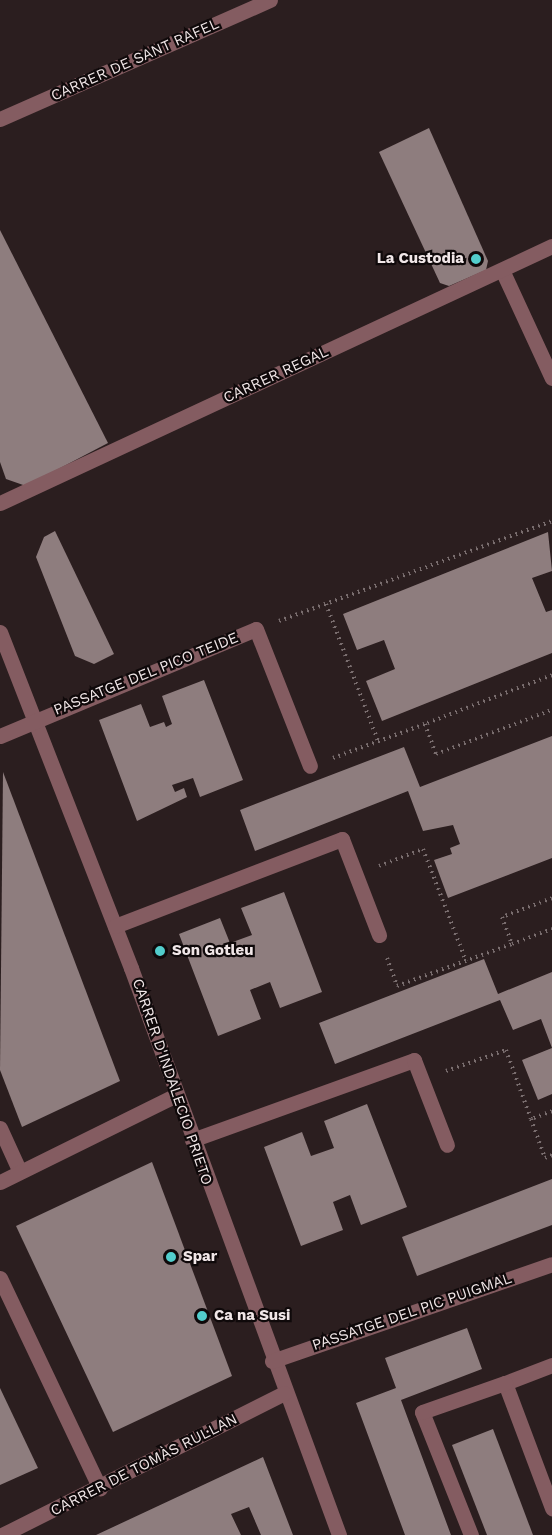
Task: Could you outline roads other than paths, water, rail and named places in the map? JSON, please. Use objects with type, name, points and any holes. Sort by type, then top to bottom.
[{"type":"street","name":"CARRER DE SANT RAFEL","points":[[0,119],[270,0]]},
{"type":"street","name":"CARRER REGAL","points":[[0,503],[552,246]]},
{"type":"street","points":[[502,270],[552,378]]},
{"type":"street","name":"PASSATGE DEL PICO TEIDE","points":[[0,736],[34,719],[256,629],[310,766]]},
{"type":"street","name":"CARRER D'INDALECIO PRIETO","points":[[0,632],[116,926],[272,1361],[339,1535]]},
{"type":"street","points":[[116,926],[342,839],[379,935]]},
{"type":"street","points":[[192,1140],[414,1060],[447,1145]]},
{"type":"street","points":[[0,1182],[176,1095]]},
{"type":"street","points":[[0,1128],[20,1172]]},
{"type":"street","name":"PASSATGE DEL PIC PUIGMAL","points":[[272,1361],[552,1264]]},
{"type":"street","points":[[0,1278],[100,1489]]},
{"type":"street","points":[[471,1535],[422,1412],[552,1365]]},
{"type":"street","points":[[505,1383],[552,1508]]},
{"type":"street","name":"CARRER DE TOMÀS RUL·LAN","points":[[2,1535],[100,1489],[284,1393]]},
{"type":"place","name":"La Custodia","points":[[476,259]]},
{"type":"place","name":"Son Gotleu","points":[[160,951]]},
{"type":"place","name":"Spar","points":[[171,1257]]},
{"type":"place","name":"Ca na Susi","points":[[202,1316]]}]
